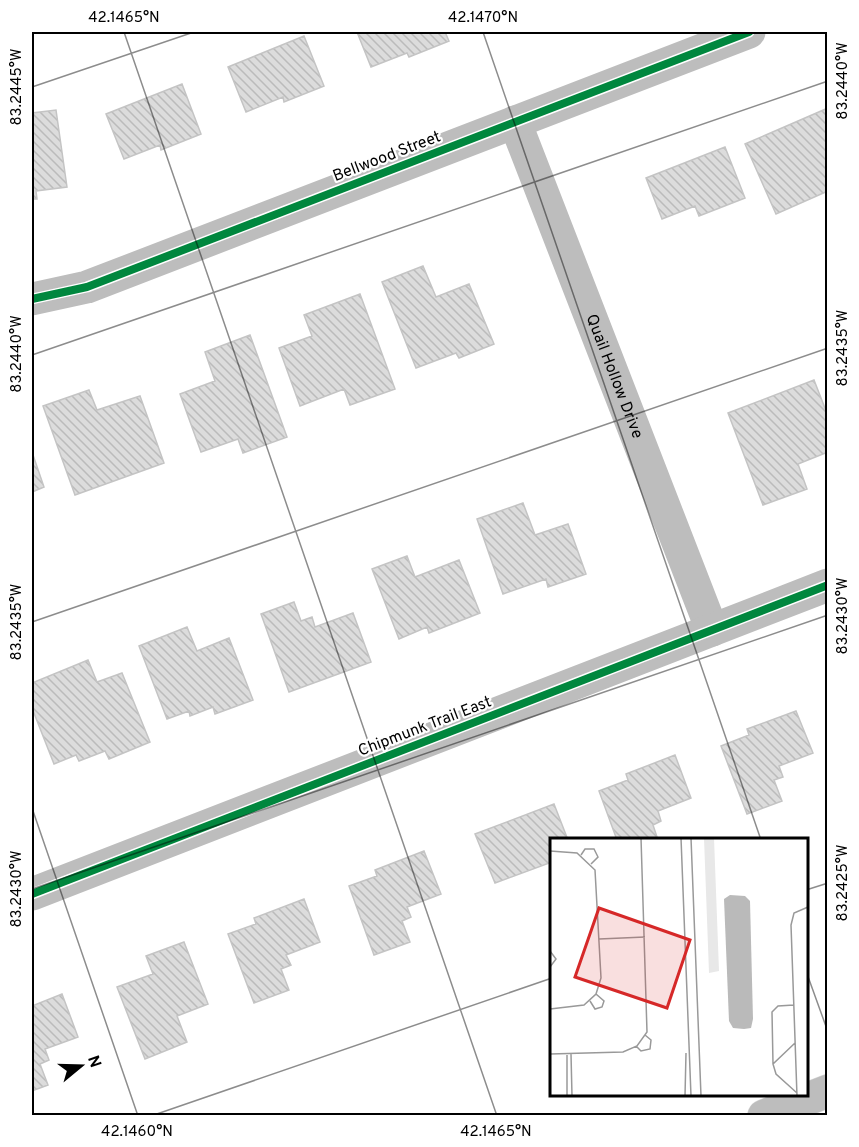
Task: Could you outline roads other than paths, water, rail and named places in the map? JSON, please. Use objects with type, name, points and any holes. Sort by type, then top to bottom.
[{"type":"main road","name":"Bellwood Street","points":[[32,300],[87,287],[749,32]]},
{"type":"main road","name":"Quail Hollow Drive","points":[[515,122],[712,630]]},
{"type":"main road","name":"Chipmunk Trail East","points":[[32,894],[828,585]]},
{"type":"main road","points":[[764,1116],[828,1091]]}]
